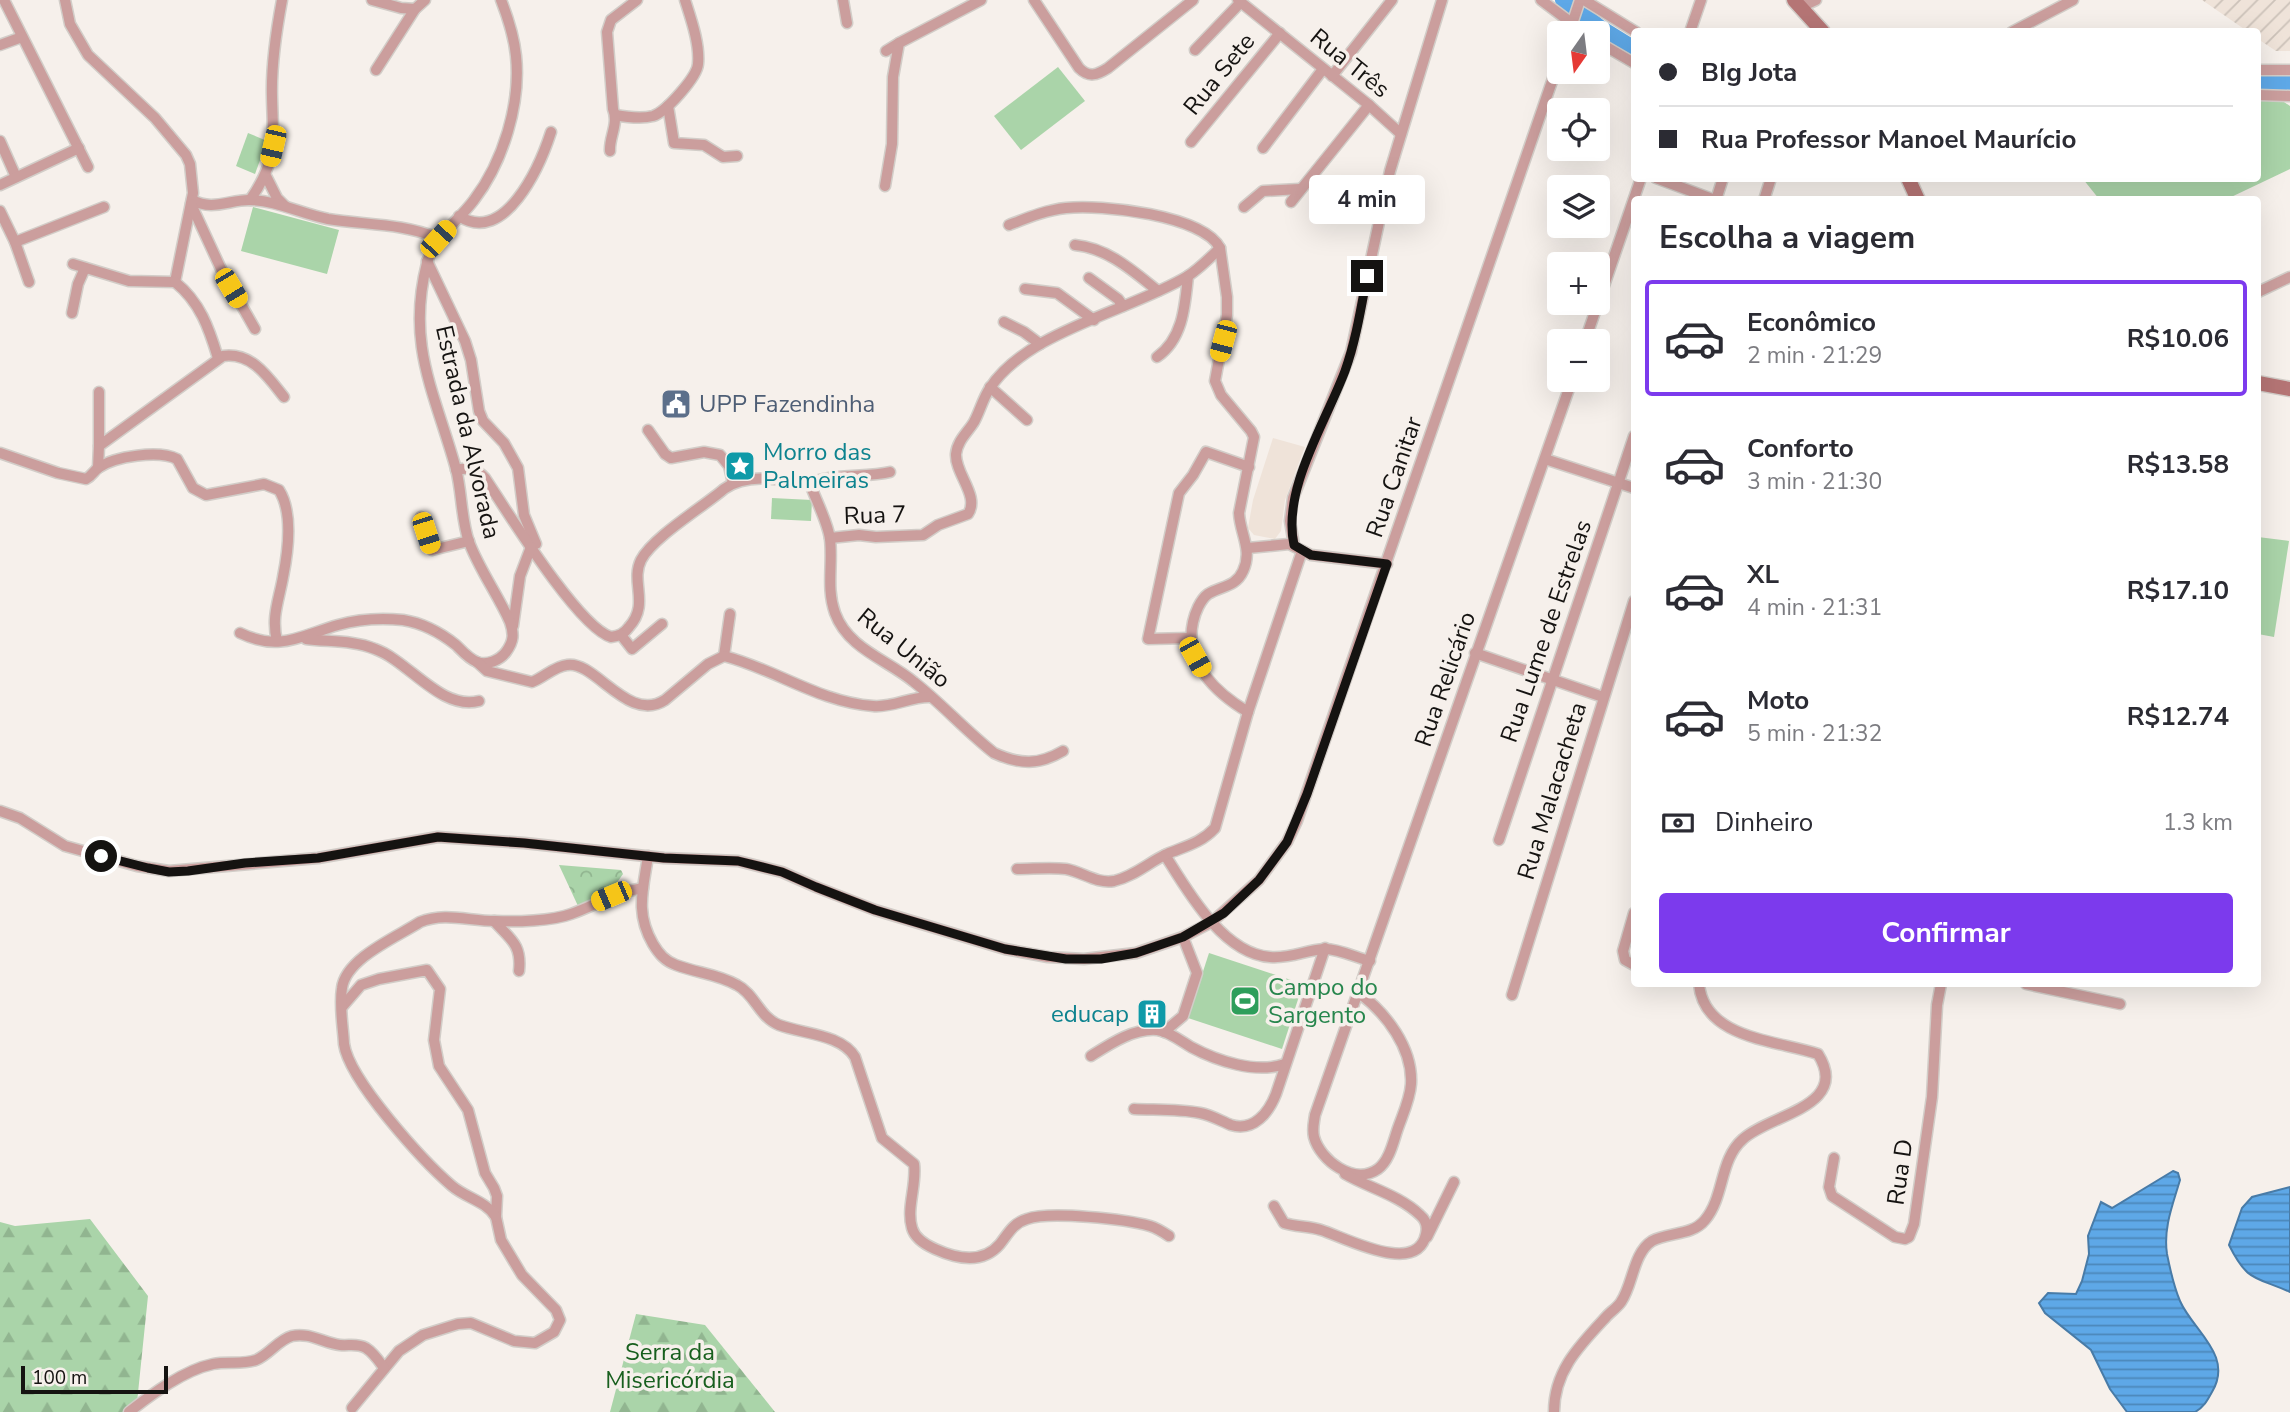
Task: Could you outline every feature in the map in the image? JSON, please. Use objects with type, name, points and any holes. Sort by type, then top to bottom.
[{"type":"main road","points":[[1798,4],[1819,28]]},
{"type":"main road","points":[[2261,384],[2290,389]]},
{"type":"street","points":[[4,0],[88,167]]},
{"type":"street","points":[[65,0],[70,24],[88,55],[141,104],[186,155],[194,182],[175,282]]},
{"type":"street","points":[[250,200],[267,176],[273,146],[273,62],[282,0]]},
{"type":"street","points":[[372,0],[415,9]]},
{"type":"street","points":[[376,70],[415,9],[425,0]]},
{"type":"street","name":"Estrada da Alvorada","points":[[501,0],[511,25],[517,58],[511,119],[497,159],[474,200],[431,249],[420,297],[419,331],[434,401],[456,470],[469,541],[512,628]]},
{"type":"street","points":[[610,151],[615,115],[607,32],[611,20],[637,0]]},
{"type":"street","points":[[615,115],[652,116],[668,106],[693,77],[698,63],[685,0]]},
{"type":"street","points":[[843,0],[847,23]]},
{"type":"street","points":[[886,51],[952,13],[981,0]]},
{"type":"street","points":[[1034,0],[1079,68],[1084,74],[1093,75],[1108,68],[1193,0]]},
{"type":"street","points":[[1263,148],[1392,0]]},
{"type":"street","points":[[1541,0],[1567,21]]},
{"type":"street","points":[[1691,28],[1701,0]]},
{"type":"street","points":[[1798,4],[1816,0]]},
{"type":"street","points":[[2020,28],[2073,0]]},
{"type":"street","points":[[1195,50],[1240,1]]},
{"type":"street","name":"Rua Três","points":[[1240,1],[1401,134]]},
{"type":"street","points":[[1574,21],[1581,1],[1631,29]]},
{"type":"street","points":[[1017,869],[1070,870],[1096,880],[1110,881],[1145,868],[1165,855],[1194,845],[1205,839],[1214,828],[1298,548],[1290,521],[1293,498],[1351,352],[1401,134],[1438,2]]},
{"type":"street","name":"Rua Sete","points":[[1191,142],[1280,33]]},
{"type":"street","points":[[0,45],[22,37]]},
{"type":"street","points":[[885,186],[892,144],[893,77],[899,43]]},
{"type":"street","points":[[1610,49],[1631,62]]},
{"type":"street","points":[[2261,70],[2290,70]]},
{"type":"street","name":"Rua Canitar","points":[[0,811],[17,816],[65,846],[169,872],[318,858],[438,837],[648,856],[738,861],[782,872],[875,910],[1027,954],[1066,959],[1101,959],[1136,953],[1183,937],[1212,922],[1259,880],[1287,842],[1307,794],[1551,84]]},
{"type":"street","points":[[2261,95],[2290,96]]},
{"type":"street","points":[[1291,202],[1369,105]]},
{"type":"street","points":[[668,106],[674,143],[704,145],[723,157],[737,156]]},
{"type":"street","points":[[459,216],[469,222],[482,223],[501,215],[535,173],[551,132]]},
{"type":"street","points":[[0,141],[16,177]]},
{"type":"street","points":[[0,185],[79,148]]},
{"type":"street","points":[[267,176],[277,198],[286,207]]},
{"type":"street","points":[[1667,182],[1704,196]]},
{"type":"street","points":[[1244,207],[1263,191],[1300,189]]},
{"type":"street","points":[[192,202],[212,206],[250,200],[328,219],[412,229],[438,239]]},
{"type":"street","points":[[192,202],[222,271],[255,329]]},
{"type":"street","points":[[15,242],[104,207]]},
{"type":"street","points":[[1589,329],[1631,207]]},
{"type":"street","points":[[1009,225],[1038,214],[1066,208],[1112,209],[1163,216],[1182,222],[1205,232],[1220,248],[1227,315],[1215,381],[1221,395],[1254,436],[1239,513],[1239,524],[1248,548],[1243,571],[1238,579],[1206,596],[1200,604],[1190,638],[1195,657],[1213,687],[1248,712]]},
{"type":"street","points":[[0,211],[15,242],[29,282]]},
{"type":"street","points":[[1074,244],[1110,256],[1158,291]]},
{"type":"street","points":[[1027,420],[990,387],[1017,358],[1040,344],[1188,276],[1220,248]]},
{"type":"street","points":[[427,261],[465,341],[484,421],[504,443],[518,468],[524,515],[548,570]]},
{"type":"street","points":[[72,313],[79,266],[135,282],[175,282],[185,290],[199,309],[218,358]]},
{"type":"street","points":[[1157,357],[1181,328],[1188,276]]},
{"type":"street","points":[[2261,291],[2290,277]]},
{"type":"street","points":[[1089,278],[1123,306]]},
{"type":"street","points":[[1025,289],[1057,293],[1094,320]]},
{"type":"street","points":[[1004,322],[1040,344]]},
{"type":"street","points":[[99,446],[218,358],[229,355],[247,359],[263,371],[284,397]]},
{"type":"street","name":"Rua 7","points":[[830,538],[923,535],[938,525],[968,514],[972,502],[958,466],[956,451],[974,422],[990,387]]},
{"type":"street","points":[[98,468],[99,392]]},
{"type":"street","name":"Rua Relicário","points":[[1337,1167],[1318,1145],[1313,1126],[1315,1115],[1568,392]]},
{"type":"street","points":[[648,430],[671,458],[704,453],[720,455],[726,461],[733,483]]},
{"type":"street","name":"Rua Lume de Estrelas","points":[[1499,840],[1631,445]]},
{"type":"street","points":[[1190,638],[1148,639],[1179,494],[1206,452],[1249,467]]},
{"type":"street","points":[[0,453],[78,479],[90,478],[98,468],[128,457],[163,454],[177,459],[193,488],[206,495],[264,484],[279,490],[286,511],[287,541],[284,576],[274,613],[278,641]]},
{"type":"street","points":[[1545,459],[1631,487]]},
{"type":"street","points":[[456,470],[470,468],[479,471],[578,611],[595,628],[611,637],[621,635],[631,625],[640,608],[638,573],[644,555],[733,483],[751,479],[810,484],[826,478],[863,477],[890,472]]},
{"type":"street","name":"Rua União","points":[[810,484],[830,538],[831,595],[835,614],[841,625],[874,657],[911,679],[987,747],[1003,757],[1029,764],[1063,751]]},
{"type":"street","points":[[421,517],[432,550],[469,541]]},
{"type":"street","points":[[476,662],[489,663],[502,656],[512,640],[520,576],[531,547]]},
{"type":"street","points":[[1248,548],[1298,548],[1311,555],[1387,564]]},
{"type":"street","name":"Rua Malacacheta","points":[[1512,995],[1631,610]]},
{"type":"street","points":[[724,656],[730,614]]},
{"type":"street","points":[[303,638],[352,621],[406,621],[432,630],[451,641],[487,671],[517,676],[532,682],[562,666],[571,665],[630,700],[647,706],[665,700],[708,664],[724,656],[823,695],[857,704],[884,706],[919,697],[931,697]]},
{"type":"street","points":[[621,635],[632,649],[662,624]]},
{"type":"street","points":[[240,633],[258,640],[303,638],[355,642],[377,649],[448,699],[466,703],[479,701]]},
{"type":"street","points":[[1475,653],[1603,698]]},
{"type":"street","points":[[1165,855],[1197,906],[1238,945],[1255,954],[1285,956],[1325,948],[1370,961]]},
{"type":"street","points":[[648,856],[640,906],[647,933],[666,960],[741,986],[768,1020],[777,1025],[833,1040],[850,1049],[882,1138],[914,1164],[915,1179],[910,1218],[912,1230],[924,1243],[945,1253],[972,1258],[983,1257],[999,1245],[1017,1223],[1048,1215],[1124,1221],[1152,1226],[1169,1236]]},
{"type":"street","points":[[495,1217],[483,1204],[463,1194],[445,1180],[401,1133],[378,1105],[345,1053],[342,987],[350,968],[420,922],[438,916],[494,922],[562,917],[623,891],[643,888]]},
{"type":"street","points":[[494,922],[516,945],[520,954],[519,971]]},
{"type":"street","points":[[1631,923],[1623,951],[1625,960],[1631,963]]},
{"type":"street","points":[[1164,1032],[1183,1016],[1198,973],[1183,937]]},
{"type":"street","points":[[1134,1109],[1198,1113],[1233,1125],[1244,1126],[1256,1121],[1268,1110],[1276,1094],[1325,948]]},
{"type":"street","points":[[342,1007],[360,985],[427,970],[440,989],[434,1040],[436,1058],[442,1072],[468,1110],[485,1173],[497,1196],[495,1217],[501,1240],[526,1279],[556,1310],[560,1320],[558,1328],[540,1342],[528,1343],[496,1335],[471,1323],[458,1324],[412,1340],[399,1350],[352,1408]]},
{"type":"street","points":[[1554,1412],[1554,1394],[1563,1368],[1621,1302],[1644,1248],[1652,1241],[1698,1227],[1705,1220],[1717,1196],[1731,1153],[1742,1139],[1756,1129],[1811,1103],[1822,1092],[1826,1082],[1824,1063],[1818,1054],[1733,1030],[1716,1020],[1707,1010],[1700,987]]},
{"type":"street","name":"Rua D","points":[[1834,1158],[1829,1187],[1832,1196],[1895,1237],[1909,1237],[1914,1224],[1932,1097],[1940,987]]},
{"type":"street","points":[[2072,988],[2120,1004]]},
{"type":"street","points":[[1337,1167],[1345,1171],[1370,1173],[1381,1165],[1394,1141],[1410,1092],[1409,1072],[1403,1049],[1394,1031],[1378,1008],[1359,993]]},
{"type":"street","points":[[1091,1056],[1135,1032],[1164,1032],[1219,1059],[1260,1067],[1275,1068],[1285,1064]]},
{"type":"street","points":[[1337,1167],[1356,1181],[1413,1209],[1426,1221],[1425,1239]]},
{"type":"street","points":[[1274,1206],[1284,1223],[1318,1229],[1373,1250],[1401,1254],[1415,1249],[1425,1239],[1454,1182]]},
{"type":"street","points":[[129,1412],[156,1391],[200,1367],[254,1361],[292,1336],[301,1335],[338,1345],[358,1345],[375,1356],[384,1368]]},
{"type":"shaded area","points":[[2202,0],[2290,0],[2290,51],[2276,51],[2261,41],[2261,28],[2243,28]]},
{"type":"shaded area","points":[[1273,438],[1305,447],[1285,500],[1281,531],[1275,539],[1254,535],[1248,528],[1253,500]]},
{"type":"green space","points":[[1058,67],[1085,101],[1021,150],[994,116]]},
{"type":"green space","points":[[2261,99],[2281,100],[2290,106],[2290,169],[2233,196],[2097,196],[2085,182],[2261,182]]},
{"type":"green space","points":[[248,133],[267,141],[255,174],[236,166]]},
{"type":"green space","points":[[253,207],[339,230],[327,274],[241,251]]},
{"type":"green space","points":[[772,498],[812,500],[811,521],[771,519]]},
{"type":"green space","points":[[2261,537],[2289,541],[2274,637],[2261,635]]},
{"type":"green space","points":[[559,865],[621,870],[623,874],[611,891],[578,906]]},
{"type":"green space","name":"Campo do Sargento","points":[[1209,953],[1303,984],[1282,1049],[1188,1018]]},
{"type":"green space","points":[[90,1219],[148,1296],[136,1412],[0,1412],[0,1222],[15,1226]]},
{"type":"green space","name":"Serra da Misericórdia","points":[[636,1314],[705,1325],[775,1412],[610,1412]]},
{"type":"water","points":[[2173,1171],[2178,1173],[2180,1180],[2168,1225],[2168,1260],[2180,1301],[2215,1355],[2217,1379],[2207,1401],[2195,1412],[2127,1412],[2110,1389],[2091,1350],[2045,1313],[2039,1303],[2048,1293],[2076,1294],[2089,1254],[2088,1236],[2101,1202],[2112,1208]]},
{"type":"water","points":[[2290,1187],[2290,1292],[2247,1272],[2229,1245],[2242,1208],[2252,1197]]},
{"type":"waterway","points":[[1564,0],[1600,29],[1631,48]]},
{"type":"waterway","points":[[2261,85],[2290,85]]},
{"type":"place","name":"UPP Fazendinha","points":[[676,404]]},
{"type":"place","name":"Morro das Palmeiras","points":[[740,466]]},
{"type":"place","name":"Campo do Sargento","points":[[1245,1001]]},
{"type":"place","name":"educap","points":[[1152,1014]]},
{"type":"route","points":[[101,856],[169,872],[318,858],[422,838],[462,838],[664,858],[738,861],[782,872],[875,910],[1027,954],[1066,959],[1101,959],[1136,953],[1183,937],[1212,922],[1249,891],[1287,842],[1307,794],[1387,564],[1306,553],[1294,545],[1290,521],[1298,483],[1351,352],[1367,276]]}]
